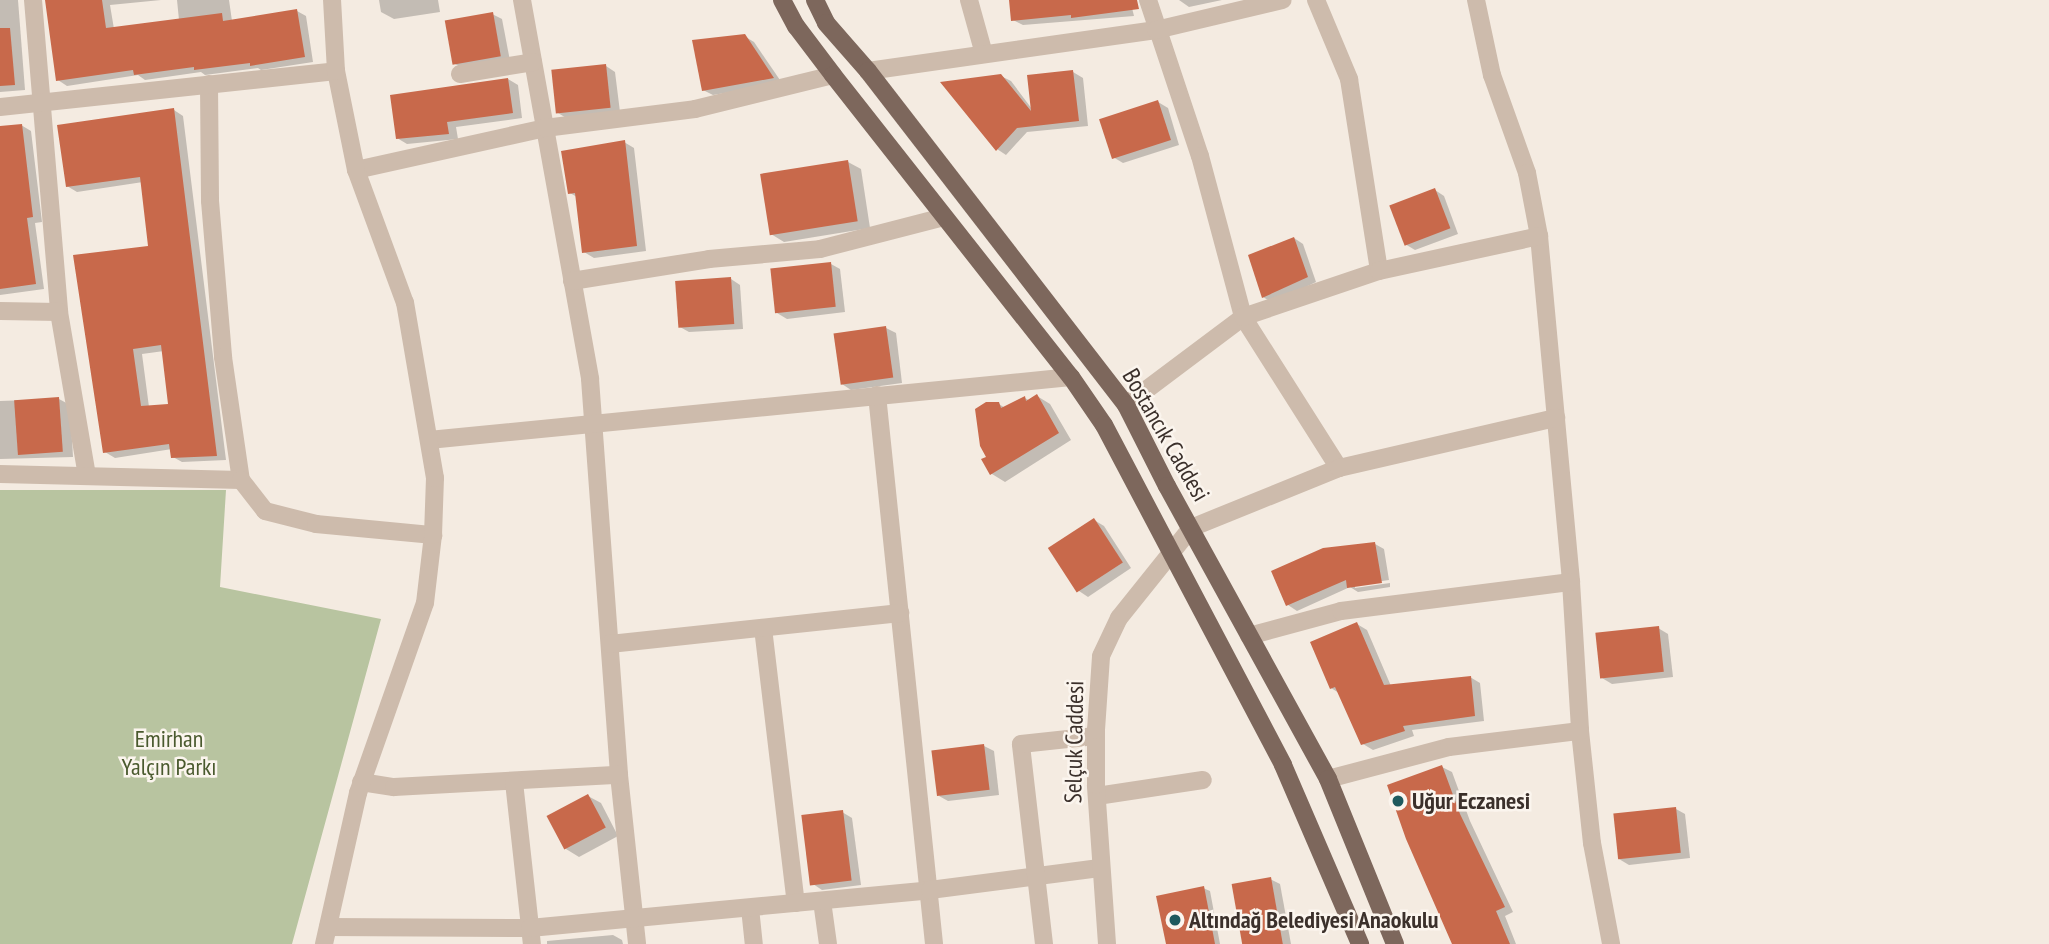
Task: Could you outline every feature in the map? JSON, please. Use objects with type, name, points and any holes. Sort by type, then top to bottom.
[{"type":"main road","name":"Bostancık Caddesi","points":[[782,0],[796,26],[832,75],[1071,377],[1104,425],[1283,765],[1360,944]]},
{"type":"main road","name":"Bostancık Caddesi","points":[[815,0],[826,23],[868,71],[1126,405],[1328,779],[1395,944]]},
{"type":"street","points":[[33,0],[59,312],[87,476]]},
{"type":"street","points":[[332,0],[336,71],[356,170],[404,303],[435,478],[433,535],[425,603],[361,782],[326,935],[531,936],[635,919],[930,890],[1100,868]]},
{"type":"street","points":[[522,0],[590,379],[619,775],[637,944]]},
{"type":"street","points":[[969,0],[984,54]]},
{"type":"street","points":[[1148,0],[1200,156],[1243,317],[1339,468]]},
{"type":"street","points":[[868,71],[1156,30],[1283,0]]},
{"type":"street","points":[[1316,0],[1349,79],[1379,271]]},
{"type":"street","points":[[1476,0],[1492,75],[1527,173],[1539,236],[1571,582],[1580,731],[1592,843],[1611,944]]},
{"type":"street","points":[[460,74],[533,62]]},
{"type":"street","points":[[0,107],[336,71]]},
{"type":"street","points":[[356,170],[545,128],[695,109],[832,75]]},
{"type":"street","points":[[209,84],[210,201],[223,357],[241,480],[265,511],[316,524],[433,535]]},
{"type":"street","points":[[572,281],[709,259],[820,249],[944,217]]},
{"type":"street","points":[[1126,405],[1243,317],[1379,271],[1539,236]]},
{"type":"street","points":[[0,312],[59,312]]},
{"type":"street","points":[[429,440],[1071,377]]},
{"type":"street","points":[[877,396],[934,944]]},
{"type":"street","points":[[1191,527],[1339,468],[1556,418]]},
{"type":"street","points":[[0,474],[241,480]]},
{"type":"street","name":"Selçuk Caddesi","points":[[1107,944],[1097,796],[1096,736],[1101,656],[1119,618],[1191,527]]},
{"type":"street","points":[[1249,636],[1341,611],[1571,582]]},
{"type":"street","points":[[610,644],[900,613]]},
{"type":"street","points":[[763,628],[796,903]]},
{"type":"street","points":[[1328,779],[1449,747],[1580,731]]},
{"type":"street","points":[[1044,944],[1021,744],[1096,736]]},
{"type":"street","points":[[361,782],[394,787],[619,775]]},
{"type":"street","points":[[1097,796],[1203,780]]},
{"type":"street","points":[[513,782],[531,936]]},
{"type":"street","points":[[822,901],[828,944]]},
{"type":"street","points":[[750,908],[754,944]]},
{"type":"green space","name":"Emirhan Yalçın Parkı","points":[[0,490],[226,490],[220,587],[381,619],[292,944],[0,944]]},
{"type":"building","points":[[45,0],[102,0],[106,28],[222,13],[223,21],[297,9],[305,57],[250,66],[250,63],[194,70],[194,67],[134,75],[133,70],[56,81]]},
{"type":"building","points":[[1009,0],[1137,0],[1139,9],[1071,18],[1071,15],[1011,21]]},
{"type":"building","points":[[493,12],[501,56],[453,65],[445,21]]},
{"type":"building","points":[[0,28],[10,28],[15,85],[0,86]]},
{"type":"building","points":[[745,34],[774,78],[702,91],[692,40]]},
{"type":"building","points":[[606,64],[611,108],[556,114],[551,70]]},
{"type":"building","points":[[1073,70],[1079,121],[1017,128],[996,151],[940,82],[1001,74],[1031,111],[1027,75]]},
{"type":"building","points":[[508,78],[513,113],[447,122],[449,134],[396,139],[390,95]]},
{"type":"building","points":[[1158,100],[1171,140],[1112,159],[1099,119]]},
{"type":"building","points":[[174,108],[217,456],[171,458],[169,444],[103,453],[73,255],[148,246],[140,177],[66,187],[57,125]],"holes":[[[161,345],[168,404],[141,406],[133,349]]]},
{"type":"building","points":[[22,124],[33,217],[27,218],[36,284],[0,289],[0,126]]},
{"type":"building","points":[[625,140],[637,246],[582,253],[575,193],[568,194],[561,151]]},
{"type":"building","points":[[848,160],[858,221],[770,235],[760,174]]},
{"type":"building","points":[[1435,188],[1450,228],[1405,246],[1389,206]]},
{"type":"building","points":[[1294,237],[1308,277],[1262,298],[1248,255]]},
{"type":"building","points":[[831,262],[836,307],[775,313],[770,268]]},
{"type":"building","points":[[731,277],[734,324],[678,328],[675,281]]},
{"type":"building","points":[[886,326],[893,377],[841,385],[834,333]]},
{"type":"building","points":[[1037,394],[1059,433],[990,475],[981,459],[986,457],[980,446],[975,409],[986,402],[999,402],[1001,408],[1025,396],[1026,401]]},
{"type":"building","points":[[59,397],[63,452],[18,455],[14,400]]},
{"type":"building","points":[[1094,518],[1123,562],[1077,592],[1048,548]]},
{"type":"building","points":[[1375,542],[1382,583],[1347,588],[1346,580],[1286,606],[1271,571],[1323,548]]},
{"type":"building","points":[[1357,622],[1384,685],[1471,676],[1475,716],[1403,726],[1405,731],[1361,745],[1335,687],[1330,689],[1310,642]]},
{"type":"building","points":[[1659,626],[1664,672],[1600,678],[1595,633]]},
{"type":"building","points":[[984,744],[990,790],[937,796],[931,750]]},
{"type":"building","points":[[1442,765],[1460,814],[1505,907],[1496,911],[1510,944],[1452,944],[1406,839],[1387,785]]},
{"type":"building","points":[[588,794],[606,828],[564,850],[547,816]]},
{"type":"building","points":[[1676,807],[1681,853],[1618,859],[1613,814]]},
{"type":"building","points":[[843,810],[852,880],[810,886],[801,815]]},
{"type":"building","points":[[1271,877],[1283,944],[1242,944],[1232,884]]},
{"type":"building","points":[[1204,886],[1215,944],[1166,944],[1156,896]]},
{"type":"place","name":"Uğur Eczanesi","points":[[1398,801]]},
{"type":"place","name":"Altındağ Belediyesi Anaokulu","points":[[1175,920]]}]
